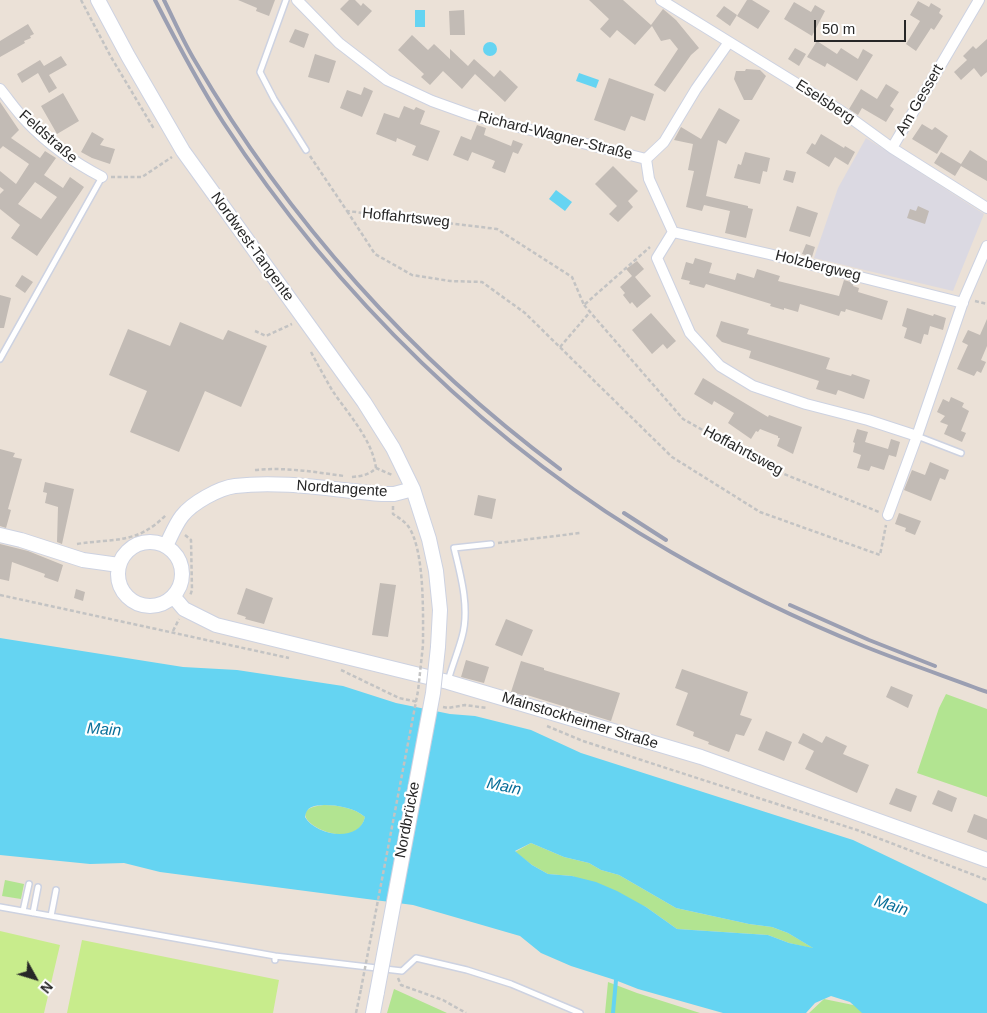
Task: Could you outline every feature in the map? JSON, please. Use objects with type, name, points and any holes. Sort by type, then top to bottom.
[{"type":"main road","name":"Nordwest-Tangente","points":[[98,0],[182,151],[380,426],[413,489]]},
{"type":"main road","name":"Nordtangente","points":[[166,546],[182,515],[205,497],[234,486],[310,486],[394,494],[413,489]]},
{"type":"main road","name":"Nordbrücke","points":[[373,1013],[433,693],[438,647],[440,610],[436,571],[429,539],[413,489]]},
{"type":"main road","points":[[0,535],[83,560],[119,565]]},
{"type":"main road","points":[[153,542],[166,546],[176,556],[181,568],[181,582],[173,596],[167,601],[153,606],[146,606],[132,601],[127,597],[119,584],[119,565],[125,554],[138,545],[153,542]]},
{"type":"main road","name":"Mainstockheimer Straße","points":[[173,596],[184,609],[216,625],[448,682],[718,763],[987,860]]},
{"type":"street","name":"Richard-Wagner-Straße","points":[[297,0],[339,43],[387,80],[432,101],[471,115],[646,160],[649,179],[673,232]]},
{"type":"street","name":"Eselsberg","points":[[661,0],[841,111],[892,148],[987,208]]},
{"type":"street","name":"Am Gessert","points":[[892,148],[979,0]]},
{"type":"street","points":[[646,160],[664,142],[696,89],[730,42]]},
{"type":"street","name":"Feldstraße","points":[[0,89],[28,123],[58,148],[102,177]]},
{"type":"street","points":[[673,232],[657,258],[690,333],[720,366],[753,386],[806,404],[868,420],[917,436]]},
{"type":"street","name":"Holzbergweg","points":[[673,232],[778,256],[963,303]]},
{"type":"street","points":[[888,515],[963,303],[987,246]]},
{"type":"lane","points":[[286,0],[260,72],[274,99],[306,150]]},
{"type":"lane","points":[[0,359],[102,177]]},
{"type":"lane","points":[[917,436],[961,453]]},
{"type":"lane","points":[[448,682],[463,635],[464,613],[463,587],[454,548],[491,544]]},
{"type":"lane","points":[[23,911],[29,884]]},
{"type":"lane","points":[[33,912],[38,887]]},
{"type":"lane","points":[[51,916],[56,890]]},
{"type":"lane","points":[[0,907],[275,958],[402,971],[416,958],[467,970],[511,984],[580,1013]]},
{"type":"path","name":"Hoffahrtsweg","points":[[306,150],[347,211],[497,229],[572,277],[584,304],[683,419],[774,470],[888,515]]},
{"type":"path","points":[[102,177],[142,177],[182,151]]},
{"type":"path","points":[[347,211],[375,254],[412,275],[450,281],[482,282],[525,314],[672,456],[760,512],[880,555],[888,515]]},
{"type":"path","points":[[584,304],[649,248],[673,232]]},
{"type":"path","points":[[560,347],[590,311]]},
{"type":"path","points":[[255,331],[266,336],[304,318]]},
{"type":"path","points":[[252,471],[271,468],[293,469],[352,477],[363,476],[376,468],[394,476],[393,514],[409,528],[416,544],[421,580],[423,645],[418,690],[356,1013]]},
{"type":"path","points":[[74,544],[134,538],[168,514]]},
{"type":"path","points":[[161,520],[180,530],[191,540],[192,590],[173,631]]},
{"type":"path","points":[[491,544],[580,534]]},
{"type":"path","points":[[0,595],[297,659]]},
{"type":"path","points":[[336,667],[399,698],[424,703]]},
{"type":"path","points":[[440,707],[448,708],[465,705],[494,709]]},
{"type":"path","points":[[544,724],[583,741],[857,830],[987,880]]},
{"type":"shaded area","points":[[866,138],[984,214],[953,291],[814,258],[838,188]]},
{"type":"green space","points":[[946,694],[987,709],[987,797],[917,773],[939,708]]},
{"type":"green space","points":[[324,805],[346,808],[356,811],[365,817],[358,829],[346,834],[333,833],[320,829],[310,822],[305,815],[309,809]]},
{"type":"green space","points":[[531,843],[564,857],[589,863],[601,870],[619,875],[676,908],[749,924],[772,927],[788,933],[815,949],[789,943],[768,935],[677,929],[646,907],[572,876],[548,874],[532,865],[515,852]]},
{"type":"green space","points":[[5,880],[24,884],[21,899],[2,896]]},
{"type":"green space","points":[[0,931],[60,945],[44,1013],[0,1013]]},
{"type":"green space","points":[[82,940],[279,980],[273,1013],[67,1013]]},
{"type":"green space","points":[[608,982],[637,993],[700,1013],[605,1013]]},
{"type":"green space","points":[[394,989],[447,1013],[387,1013]]},
{"type":"green space","points":[[824,999],[892,1013],[809,1013]]},
{"type":"water","points":[[415,10],[425,10],[425,27],[415,27]]},
{"type":"water","points":[[487,42],[493,42],[497,49],[493,56],[487,56],[483,52],[483,46]]},
{"type":"water","points":[[579,73],[599,80],[596,88],[576,81]]},
{"type":"water","points":[[556,190],[572,202],[565,211],[549,199]]},
{"type":"water","name":"Main","points":[[0,638],[183,667],[237,670],[343,686],[396,703],[450,714],[475,716],[531,730],[581,753],[853,840],[987,904],[987,1013],[862,1013],[850,1002],[831,996],[815,1003],[806,1013],[723,1013],[638,989],[571,966],[541,953],[520,936],[413,905],[160,872],[124,863],[90,864],[0,855]],"holes":[[[324,805],[346,808],[356,811],[365,817],[355,831],[337,834],[327,832],[310,824],[305,817],[310,808]],[[531,843],[564,857],[589,863],[601,870],[619,875],[676,908],[749,924],[772,927],[788,933],[813,948],[789,943],[768,935],[677,929],[646,907],[617,891],[596,882],[572,876],[548,874],[532,865],[515,851]]]},
{"type":"building","points":[[238,0],[275,0],[269,16],[256,11],[257,8]]},
{"type":"building","points":[[349,0],[355,0],[361,6],[363,3],[372,11],[358,26],[340,9]]},
{"type":"building","points":[[589,0],[623,0],[651,25],[663,9],[676,20],[699,48],[691,55],[665,92],[654,85],[678,49],[670,39],[661,41],[652,26],[635,45],[617,30],[610,38],[600,29],[609,19]]},
{"type":"building","points":[[747,0],[752,0],[770,11],[758,29],[737,16]]},
{"type":"building","points":[[918,1],[929,7],[931,3],[941,9],[939,13],[943,16],[934,30],[931,28],[916,51],[906,44],[920,21],[910,15]]},
{"type":"building","points":[[794,2],[811,12],[815,5],[825,11],[812,36],[784,19]]},
{"type":"building","points":[[724,6],[737,15],[730,26],[716,16]]},
{"type":"building","points":[[464,10],[465,35],[450,35],[449,11]]},
{"type":"building","points":[[28,24],[34,34],[30,36],[31,38],[0,57],[0,41]]},
{"type":"building","points":[[295,29],[309,34],[304,48],[289,42]]},
{"type":"building","points":[[412,35],[428,50],[434,44],[450,59],[450,49],[468,66],[474,59],[494,77],[500,70],[518,87],[505,102],[475,74],[462,89],[443,71],[430,85],[421,77],[424,74],[398,50]]},
{"type":"building","points":[[987,39],[987,72],[981,77],[974,68],[961,80],[954,72],[967,60],[963,56],[973,46],[976,49]]},
{"type":"building","points":[[817,41],[837,54],[841,48],[858,59],[863,49],[873,55],[857,81],[827,63],[825,67],[807,57]]},
{"type":"building","points":[[795,48],[806,54],[799,66],[788,59]]},
{"type":"building","points":[[315,54],[336,61],[329,83],[308,77]]},
{"type":"building","points":[[61,56],[67,65],[49,75],[57,88],[49,93],[38,73],[22,83],[17,74],[40,60],[44,66]]},
{"type":"building","points":[[746,69],[760,70],[766,76],[752,100],[744,100],[734,79],[736,71],[745,71]]},
{"type":"building","points":[[609,78],[654,94],[645,121],[631,116],[625,131],[594,120]]},
{"type":"building","points":[[886,84],[899,92],[890,106],[894,109],[886,122],[862,108],[858,115],[849,109],[861,89],[877,99]]},
{"type":"building","points":[[364,87],[373,91],[362,117],[340,108],[347,90],[361,95]]},
{"type":"building","points":[[63,93],[79,121],[57,134],[41,106]]},
{"type":"building","points":[[0,102],[19,130],[11,138],[40,158],[45,151],[56,158],[44,175],[63,188],[70,177],[84,187],[37,256],[11,238],[20,225],[0,209],[0,194],[4,190],[0,187],[0,171],[16,184],[29,164],[3,146],[0,149]],"holes":[[[35,182],[57,197],[41,219],[18,204]]]},
{"type":"building","points":[[404,106],[414,110],[416,107],[425,111],[420,124],[440,131],[428,161],[412,155],[416,146],[397,138],[396,142],[376,134],[384,113],[399,118]]},
{"type":"building","points":[[719,108],[740,120],[726,144],[718,140],[706,196],[748,206],[748,208],[753,209],[746,238],[725,233],[730,211],[704,205],[702,211],[686,207],[694,171],[688,170],[693,144],[674,140],[681,127],[701,139]]},
{"type":"building","points":[[922,124],[932,130],[935,127],[948,136],[937,154],[912,139]]},
{"type":"building","points":[[477,125],[486,128],[484,135],[511,146],[513,140],[523,144],[518,154],[513,152],[505,173],[492,168],[495,161],[472,152],[468,161],[453,155],[461,136],[471,140]]},
{"type":"building","points":[[92,132],[104,139],[100,145],[115,149],[110,164],[81,152]]},
{"type":"building","points":[[821,134],[844,148],[845,146],[855,152],[848,165],[835,157],[829,167],[806,153],[812,143],[815,145]]},
{"type":"building","points":[[970,150],[987,161],[987,181],[961,166],[955,176],[934,163],[941,152],[961,164]]},
{"type":"building","points":[[745,152],[770,158],[767,172],[763,171],[760,184],[734,178],[738,164],[741,165]]},
{"type":"building","points":[[613,166],[638,191],[628,201],[633,207],[618,222],[609,214],[617,206],[595,184]]},
{"type":"building","points":[[786,170],[796,172],[793,183],[783,180]]},
{"type":"building","points":[[797,206],[818,213],[810,237],[789,231]]},
{"type":"building","points":[[918,206],[929,211],[925,224],[907,218],[910,209],[916,211]]},
{"type":"building","points":[[806,244],[815,247],[812,257],[802,254]]},
{"type":"building","points":[[695,258],[712,263],[709,273],[735,280],[737,273],[754,278],[757,269],[780,276],[778,281],[839,296],[844,280],[854,283],[853,286],[859,288],[858,292],[888,301],[882,320],[846,309],[845,312],[841,311],[839,316],[800,304],[798,312],[784,308],[784,310],[770,306],[771,304],[706,284],[704,288],[689,284],[690,281],[681,279],[686,262],[693,264]]},
{"type":"building","points":[[637,261],[644,269],[635,277],[651,296],[637,308],[632,302],[630,304],[620,287],[632,276],[626,269]]},
{"type":"building","points":[[22,275],[33,282],[25,293],[15,286]]},
{"type":"building","points":[[0,295],[11,298],[4,328],[0,328]]},
{"type":"building","points":[[907,308],[946,318],[943,330],[930,326],[928,335],[924,334],[921,344],[904,338],[907,328],[902,326]]},
{"type":"building","points":[[651,313],[676,341],[667,349],[663,344],[652,354],[632,330]]},
{"type":"building","points":[[987,319],[987,346],[981,360],[986,362],[981,373],[977,371],[974,376],[957,369],[968,345],[962,342],[968,330],[980,335]]},
{"type":"building","points":[[721,321],[749,329],[747,334],[830,358],[826,369],[870,380],[864,399],[838,390],[836,395],[816,389],[819,381],[749,358],[751,351],[722,342],[716,336]]},
{"type":"building","points":[[180,322],[223,340],[228,330],[267,346],[241,407],[205,391],[179,452],[130,432],[147,391],[109,375],[128,329],[170,346]]},
{"type":"building","points":[[703,378],[768,417],[769,415],[802,427],[793,454],[777,446],[780,438],[778,436],[760,429],[758,432],[756,431],[751,439],[728,423],[734,413],[714,401],[712,405],[694,394]]},
{"type":"building","points":[[951,397],[964,403],[962,407],[969,411],[961,431],[966,433],[962,442],[944,434],[948,425],[940,422],[945,416],[937,412],[943,399],[949,402]]},
{"type":"building","points":[[857,429],[868,432],[865,442],[888,449],[891,439],[900,442],[896,457],[889,455],[884,470],[871,466],[869,471],[857,468],[861,455],[853,452],[855,443],[853,442]]},
{"type":"building","points":[[0,449],[15,453],[13,457],[22,459],[8,509],[11,510],[6,528],[0,526]]},
{"type":"building","points":[[930,462],[949,470],[945,480],[940,478],[931,501],[904,490],[912,470],[925,475]]},
{"type":"building","points":[[45,482],[74,489],[62,544],[57,542],[58,507],[45,503],[47,493],[43,492]]},
{"type":"building","points":[[478,495],[496,499],[492,519],[474,515]]},
{"type":"building","points":[[899,513],[921,521],[915,535],[905,531],[906,528],[895,524]]},
{"type":"building","points":[[0,544],[28,551],[63,565],[58,582],[44,577],[45,574],[12,562],[9,581],[0,579]]},
{"type":"building","points":[[380,583],[396,585],[388,637],[372,635]]},
{"type":"building","points":[[246,588],[273,598],[264,624],[245,619],[246,617],[237,614]]},
{"type":"building","points":[[76,589],[85,592],[83,601],[74,598]]},
{"type":"building","points":[[506,619],[533,630],[522,656],[495,645]]},
{"type":"building","points":[[466,660],[489,667],[484,683],[461,677]]},
{"type":"building","points":[[521,661],[620,693],[611,721],[527,695],[511,692]]},
{"type":"building","points":[[682,669],[748,692],[740,715],[752,719],[744,736],[736,734],[729,752],[708,744],[709,742],[693,736],[694,732],[676,725],[688,693],[675,688]]},
{"type":"building","points":[[891,686],[913,695],[908,708],[886,697]]},
{"type":"building","points":[[766,731],[792,742],[784,761],[758,750]]},
{"type":"building","points":[[803,733],[822,743],[826,736],[847,746],[843,754],[869,765],[857,793],[805,769],[814,751],[798,743]]},
{"type":"building","points":[[896,788],[917,796],[911,812],[889,804]]},
{"type":"building","points":[[938,790],[957,798],[952,812],[932,804]]},
{"type":"building","points":[[974,814],[987,819],[987,840],[967,832]]},
{"type":"waterway","points":[[613,1013],[616,980]]},
{"type":"railway","points":[[155,0],[196,77],[223,122],[267,186],[315,247],[367,306],[422,363],[480,416],[541,466],[605,511],[694,565],[791,615],[841,637],[987,692]]},
{"type":"railway","points":[[164,0],[191,53],[231,120],[270,176],[312,231],[404,333],[454,381],[560,469]]},
{"type":"railway","points":[[624,513],[666,540]]},
{"type":"railway","points":[[790,605],[869,640],[935,666]]}]
